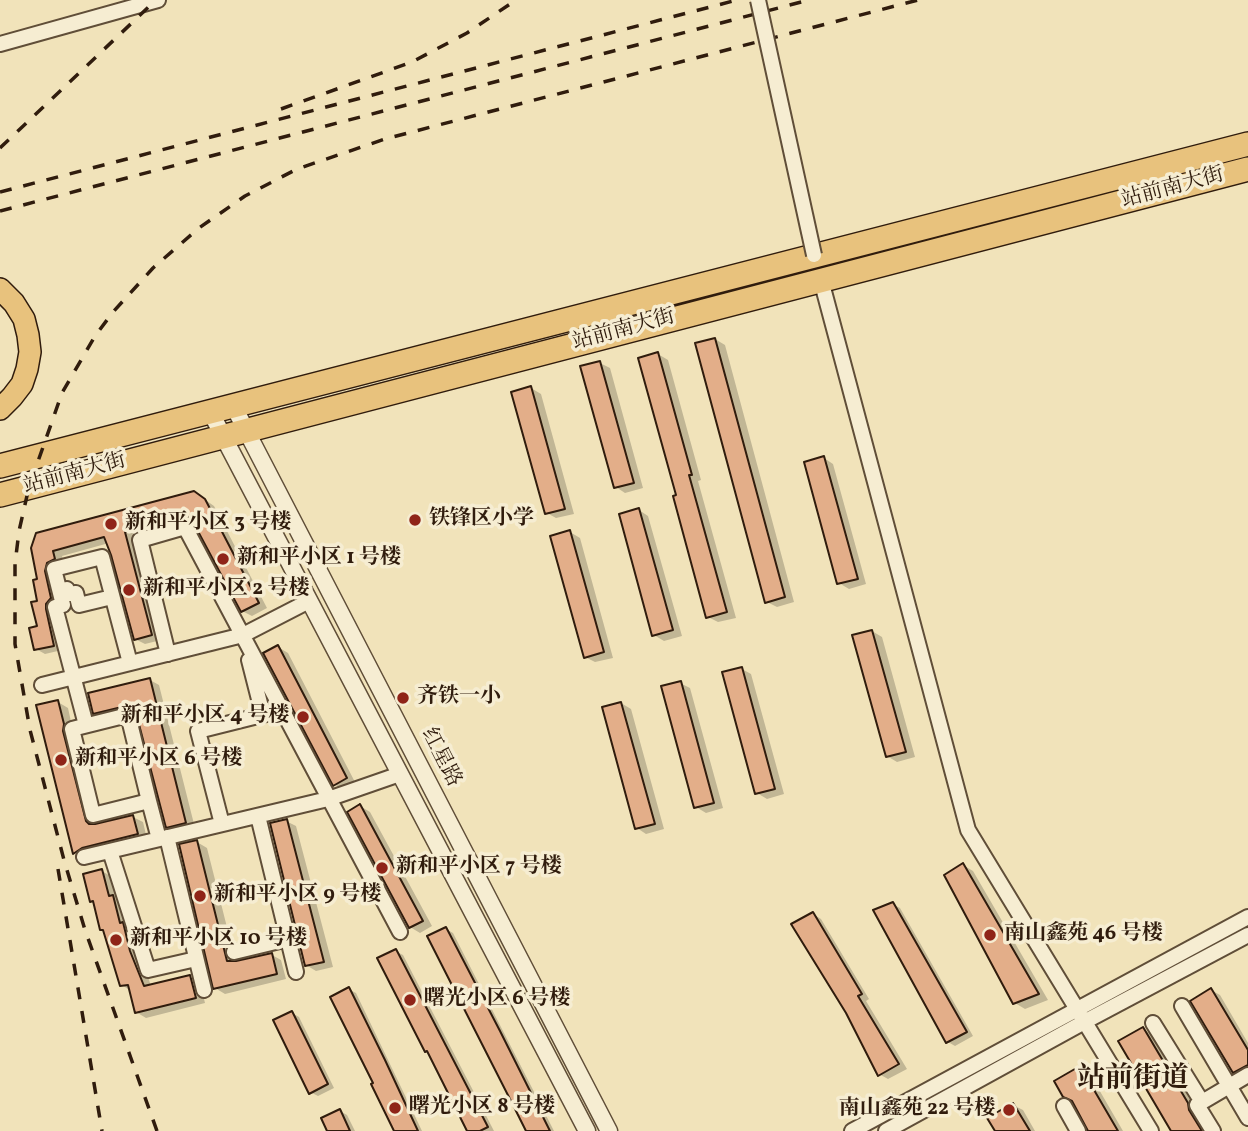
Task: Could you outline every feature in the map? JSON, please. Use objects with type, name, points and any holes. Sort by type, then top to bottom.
[{"type":"highway","name":"站前南大街","points":[[0,466],[1248,144]]},
{"type":"highway","name":"站前南大街","points":[[0,495],[1248,169]]},
{"type":"main road","points":[[0,289],[14,303],[24,319],[30,352],[22,384],[0,409]]},
{"type":"street","points":[[0,44],[158,0]]},
{"type":"street","points":[[758,0],[814,256]]},
{"type":"street","points":[[821,280],[968,830],[1151,1131]]},
{"type":"street","name":"红星路","points":[[233,405],[609,1131]]},
{"type":"street","name":"红星路","points":[[210,411],[587,1131]]},
{"type":"street","points":[[168,654],[139,540],[186,527],[400,932]]},
{"type":"street","points":[[86,725],[55,607],[63,604],[54,569],[102,557],[130,663]]},
{"type":"street","points":[[60,591],[67,589],[69,594],[76,593],[79,606],[112,597]]},
{"type":"street","points":[[42,685],[243,635],[309,601]]},
{"type":"street","points":[[243,635],[263,715]]},
{"type":"street","points":[[222,824],[198,731],[282,710]]},
{"type":"street","points":[[149,801],[93,815],[72,729],[128,715],[149,801],[163,838],[204,990]]},
{"type":"street","points":[[83,857],[328,799],[400,774]]},
{"type":"street","points":[[258,816],[296,972]]},
{"type":"street","points":[[110,851],[148,970],[196,959]]},
{"type":"street","points":[[886,1131],[1248,917]]},
{"type":"street","points":[[852,1131],[872,1126],[1082,1014],[1248,935]]},
{"type":"street","points":[[234,952],[288,939]]},
{"type":"street","points":[[1182,1006],[1248,1118]]},
{"type":"street","points":[[1153,1023],[1202,1102]]},
{"type":"street","points":[[1213,1131],[1197,1105],[1248,1075]]},
{"type":"street","points":[[1064,1106],[1078,1131]]},
{"type":"building","points":[[715,338],[785,597],[765,603],[695,343]]},
{"type":"building","points":[[658,352],[727,612],[706,618],[638,358]]},
{"type":"building","points":[[600,361],[634,483],[614,488],[580,366]]},
{"type":"building","points":[[531,386],[565,509],[545,514],[511,392]]},
{"type":"building","points":[[824,456],[858,579],[837,584],[804,462]]},
{"type":"building","points":[[194,491],[205,499],[259,603],[241,612],[193,522],[187,516],[125,532],[152,635],[134,640],[104,537],[53,551],[55,559],[47,563],[45,571],[51,598],[46,609],[54,646],[34,650],[29,628],[37,626],[31,602],[37,601],[33,580],[37,579],[31,548],[36,533]]},
{"type":"building","points":[[639,508],[673,630],[652,636],[619,514]]},
{"type":"building","points":[[570,530],[604,652],[584,658],[550,536]]},
{"type":"building","points":[[872,630],[906,752],[886,757],[852,635]]},
{"type":"building","name":"新和平小区 4 号楼","points":[[278,645],[347,778],[333,786],[263,653]]},
{"type":"building","points":[[742,667],[775,789],[755,794],[722,672]]},
{"type":"building","points":[[150,678],[186,823],[166,828],[135,709],[126,706],[93,714],[88,693]]},
{"type":"building","points":[[681,681],[714,803],[694,808],[661,686]]},
{"type":"building","name":"新和平小区 6 号楼","points":[[58,700],[64,724],[63,731],[86,821],[95,824],[133,815],[138,834],[82,848],[73,854],[36,705]]},
{"type":"building","points":[[621,702],[655,824],[635,829],[602,707]]},
{"type":"building","name":"新和平小区 7 号楼","points":[[360,804],[423,921],[409,928],[347,812]]},
{"type":"building","points":[[287,819],[324,962],[305,966],[270,823]]},
{"type":"building","name":"新和平小区 9 号楼","points":[[197,840],[227,961],[272,953],[277,974],[213,989],[179,844]]},
{"type":"building","name":"南山鑫苑 46 号楼","points":[[963,863],[1039,994],[1013,1004],[944,875]]},
{"type":"building","name":"新和平小区 10 号楼","points":[[102,869],[109,896],[113,895],[120,923],[123,922],[130,951],[144,986],[190,975],[196,998],[135,1013],[128,985],[120,986],[103,930],[100,930],[93,901],[90,902],[83,874]]},
{"type":"building","points":[[893,902],[967,1032],[946,1043],[873,910]]},
{"type":"building","points":[[813,912],[862,994],[858,996],[899,1064],[878,1076],[846,1013],[791,924]]},
{"type":"building","points":[[446,927],[550,1131],[526,1131],[427,936]]},
{"type":"building","points":[[396,949],[488,1127],[480,1131],[467,1131],[377,958]]},
{"type":"building","points":[[349,987],[418,1131],[394,1131],[371,1084],[373,1083],[330,997]]},
{"type":"building","name":"南山鑫苑 46 号楼","points":[[1211,988],[1248,1050],[1248,1065],[1233,1073],[1190,1001]]},
{"type":"building","points":[[292,1011],[328,1084],[309,1094],[273,1020]]},
{"type":"building","points":[[1143,1027],[1202,1131],[1171,1131],[1118,1041]]},
{"type":"building","points":[[1080,1066],[1118,1131],[1088,1131],[1072,1101],[1063,1097],[1054,1081]]},
{"type":"building","name":"南山鑫苑 22 号楼","points":[[1013,1103],[1030,1131],[995,1131],[987,1118]]},
{"type":"building","points":[[340,1109],[350,1131],[327,1131],[321,1118]]},
{"type":"railway","points":[[0,148],[156,0]]},
{"type":"railway","points":[[281,109],[412,62],[467,33],[516,0]]},
{"type":"railway","points":[[0,192],[737,0]]},
{"type":"railway","points":[[0,211],[809,0]]},
{"type":"railway","points":[[157,1131],[85,930],[64,860],[30,730],[15,644],[15,564],[29,487],[62,393],[95,336],[153,268],[199,228],[245,196],[297,169],[385,139],[918,0]]},
{"type":"railway","points":[[58,869],[102,1131]]},
{"type":"place","name":"铁锋区小学","points":[[415,520]]},
{"type":"place","name":"新和平小区 3 号楼","points":[[111,524]]},
{"type":"place","name":"新和平小区 1 号楼","points":[[223,559]]},
{"type":"place","name":"新和平小区 2 号楼","points":[[129,590]]},
{"type":"place","name":"齐铁一小","points":[[403,698]]},
{"type":"place","name":"新和平小区 4 号楼","points":[[303,717]]},
{"type":"place","name":"新和平小区 6 号楼","points":[[61,760]]},
{"type":"place","name":"新和平小区 7 号楼","points":[[382,868]]},
{"type":"place","name":"新和平小区 9 号楼","points":[[200,896]]},
{"type":"place","name":"南山鑫苑 46 号楼","points":[[990,935]]},
{"type":"place","name":"新和平小区 10 号楼","points":[[116,940]]},
{"type":"place","name":"曙光小区 6 号楼","points":[[410,1000]]},
{"type":"place","name":"曙光小区 8 号楼","points":[[395,1108]]},
{"type":"place","name":"南山鑫苑 22 号楼","points":[[1009,1110]]},
{"type":"district","name":"站前街道","points":[[1133,1081]]}]
